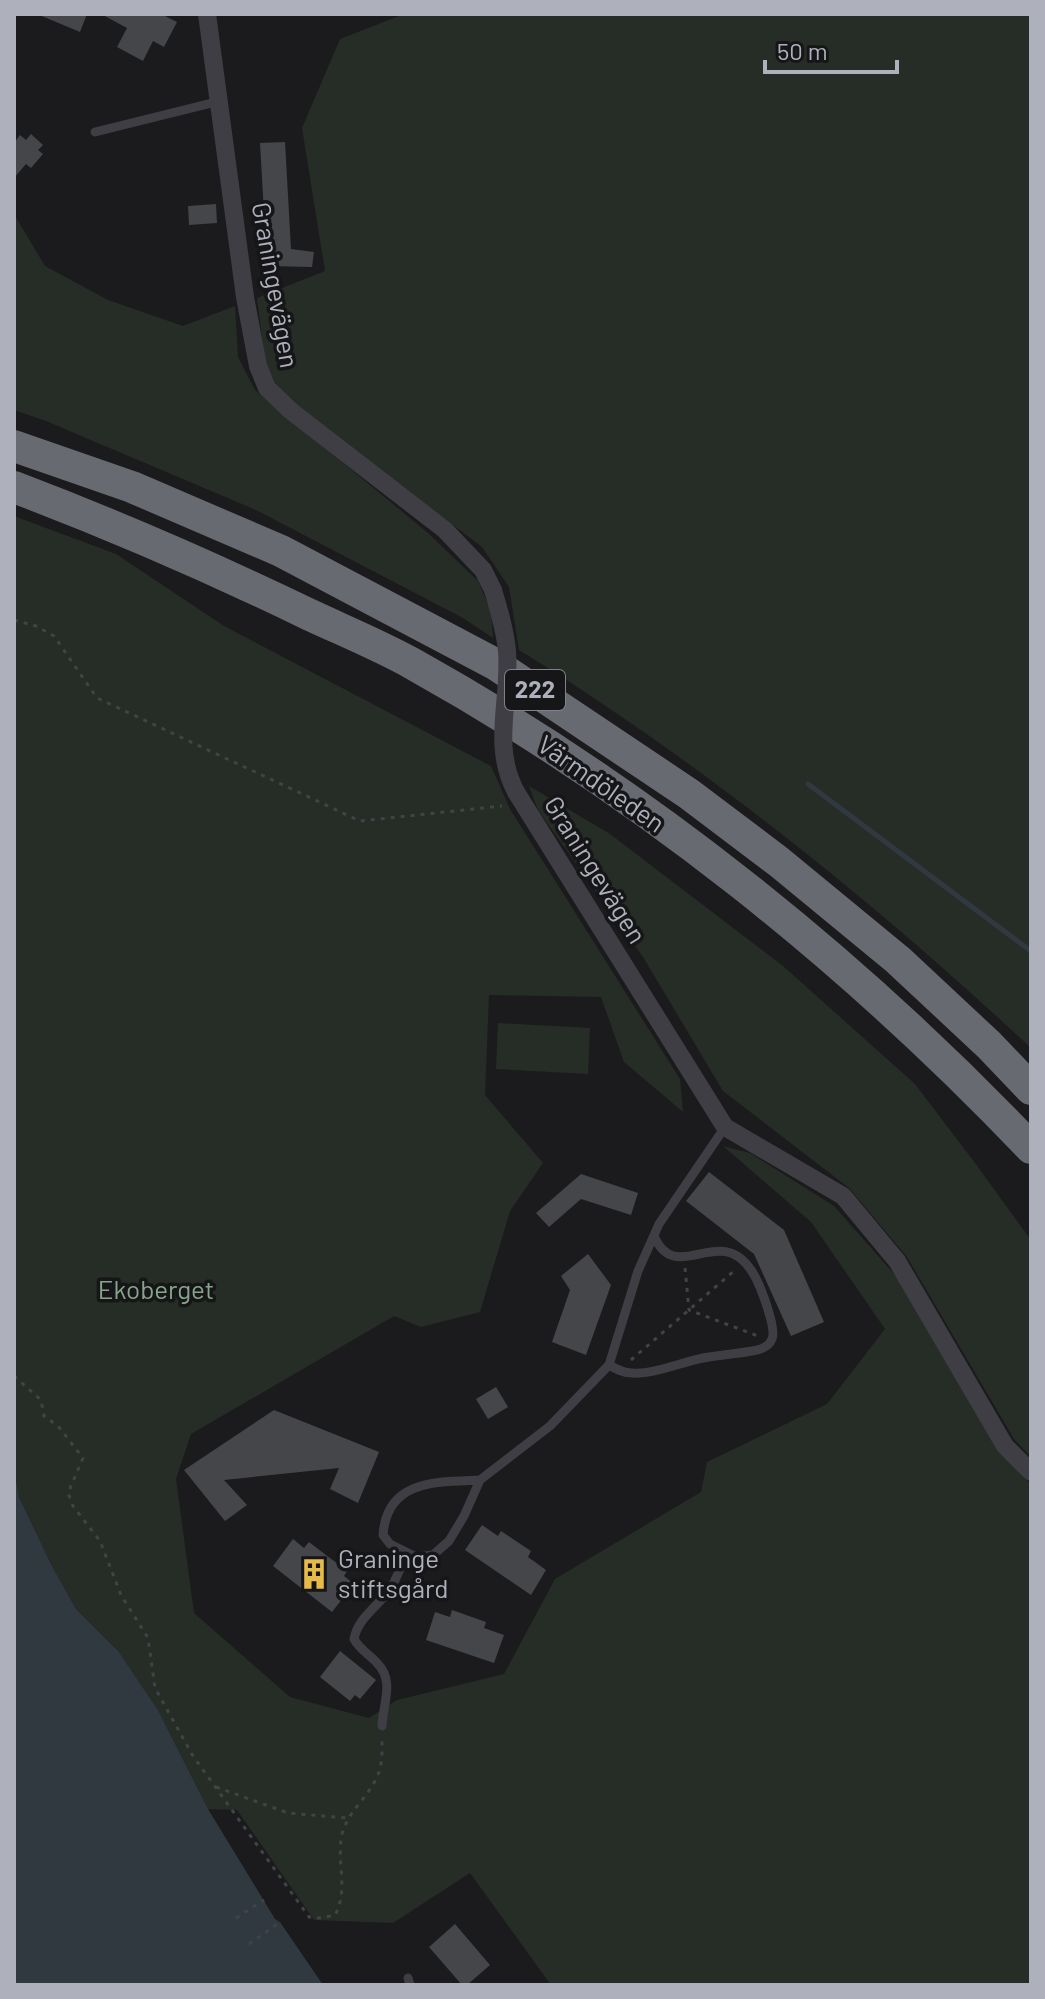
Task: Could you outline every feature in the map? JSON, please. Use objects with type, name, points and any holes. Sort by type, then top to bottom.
[{"type":"highway","name":"Värmdöleden","points":[[14,446],[132,487],[281,551],[495,664],[689,794],[779,862],[898,960],[1031,1089]]},
{"type":"highway","name":"Värmdöleden","points":[[14,487],[170,549],[398,657],[558,752],[680,839],[796,928],[906,1025],[1021,1137],[1031,1157]]},
{"type":"street","name":"Graningevägen","points":[[207,14],[245,297],[258,366],[267,388],[291,411],[445,530],[483,570],[502,621],[507,653],[502,754],[506,774],[518,796],[725,1127],[843,1196],[897,1261],[1005,1446],[1031,1472]]},
{"type":"lane","points":[[95,132],[220,101]]},
{"type":"lane","points":[[480,1480],[425,1483],[412,1488],[400,1496],[384,1520],[383,1535],[390,1544],[416,1557],[433,1555],[449,1541],[480,1480],[550,1426],[609,1365],[638,1271],[654,1236],[725,1127]]},
{"type":"lane","points":[[609,1365],[634,1374],[705,1357],[756,1350],[766,1347],[771,1341],[774,1327],[753,1272],[744,1262],[719,1249],[684,1258],[666,1253],[658,1246],[654,1236]]},
{"type":"lane","points":[[382,1726],[388,1681],[378,1663],[360,1649],[354,1639],[360,1622],[380,1603],[392,1585],[407,1553]]},
{"type":"path","points":[[14,620],[36,626],[54,636],[97,698],[360,821],[505,806],[518,796]]},
{"type":"path","points":[[684,1258],[689,1310]]},
{"type":"path","points":[[619,1370],[744,1262]]},
{"type":"path","points":[[689,1310],[771,1341]]},
{"type":"path","points":[[14,1376],[41,1400],[44,1416],[58,1426],[83,1458],[68,1493],[73,1506],[100,1541],[121,1595],[148,1638],[155,1688],[212,1786],[278,1870],[309,1917],[335,1915],[342,1902],[341,1838],[347,1818],[375,1782],[381,1765],[382,1726]]},
{"type":"path","points":[[212,1786],[288,1813],[347,1818]]},
{"type":"path","points":[[236,1918],[264,1900]]},
{"type":"path","points":[[249,1944],[280,1922]]},
{"type":"green space","points":[[404,14],[1031,14],[1031,1048],[910,939],[784,836],[654,739],[519,650],[509,587],[482,547],[294,404],[276,386],[265,362],[257,298],[325,271],[302,128],[340,39]]},
{"type":"green space","points":[[14,214],[45,266],[108,300],[183,326],[235,306],[238,357],[255,390],[428,533],[478,581],[491,611],[493,638],[463,618],[256,510],[14,410]]},
{"type":"green space","name":"Ekoberget","points":[[14,516],[116,554],[224,626],[491,766],[510,809],[680,1079],[683,1112],[624,1062],[601,997],[489,995],[485,1095],[543,1163],[510,1211],[480,1312],[421,1327],[394,1316],[191,1434],[176,1479],[194,1613],[290,1697],[369,1718],[397,1700],[504,1674],[555,1579],[701,1492],[707,1462],[827,1404],[885,1329],[811,1222],[723,1146],[750,1153],[834,1206],[902,1283],[995,1446],[1031,1485],[1031,1985],[551,1985],[470,1873],[393,1923],[314,1920],[237,1810],[208,1809],[158,1710],[119,1652],[76,1609],[19,1497],[14,1469]]},
{"type":"green space","points":[[529,786],[610,834],[783,966],[915,1084],[975,1163],[1031,1240],[1031,1457],[1014,1439],[907,1257],[849,1188],[723,1091],[643,957],[538,810]]},
{"type":"green space","points":[[498,1023],[590,1028],[588,1074],[496,1069]]},
{"type":"shaded area","points":[[14,1469],[19,1497],[76,1609],[119,1652],[158,1710],[208,1809],[275,1919],[323,1985],[14,1985]]},
{"type":"building","points":[[37,14],[87,14],[80,32]]},
{"type":"building","points":[[101,14],[161,14],[177,22],[164,47],[153,41],[143,61],[117,47],[127,28]]},
{"type":"building","points":[[31,134],[43,145],[38,150],[43,154],[31,168],[26,164],[14,178],[14,143],[20,135],[26,140]]},
{"type":"building","points":[[285,142],[291,249],[314,252],[312,267],[267,266],[260,143]]},
{"type":"building","points":[[216,204],[217,223],[189,225],[188,206]]},
{"type":"building","points":[[709,1172],[784,1230],[824,1322],[791,1336],[754,1254],[686,1201]]},
{"type":"building","points":[[581,1174],[638,1193],[631,1215],[581,1199],[549,1227],[536,1213]]},
{"type":"building","points":[[588,1254],[611,1285],[586,1355],[552,1342],[570,1290],[561,1276]]},
{"type":"building","points":[[496,1387],[508,1407],[488,1419],[476,1399]]},
{"type":"building","points":[[274,1410],[379,1452],[358,1503],[330,1489],[339,1468],[224,1480],[247,1505],[225,1521],[184,1470]]},
{"type":"building","points":[[482,1525],[498,1536],[501,1531],[531,1551],[528,1557],[546,1570],[531,1595],[465,1550]]},
{"type":"building","name":"Graninge stiftsgård","points":[[293,1539],[304,1548],[309,1542],[347,1571],[344,1576],[354,1584],[332,1612],[273,1566]]},
{"type":"building","points":[[452,1610],[486,1622],[484,1628],[504,1635],[494,1663],[426,1640],[435,1612],[450,1617]]},
{"type":"building","points":[[340,1651],[376,1680],[360,1699],[355,1695],[350,1701],[320,1677]]},
{"type":"building","points":[[455,1924],[490,1965],[467,1985],[462,1985],[429,1947]]},
{"type":"waterway","points":[[808,784],[1031,951]]},
{"type":"place","name":"Graninge stiftsgård","points":[[314,1574]]}]
